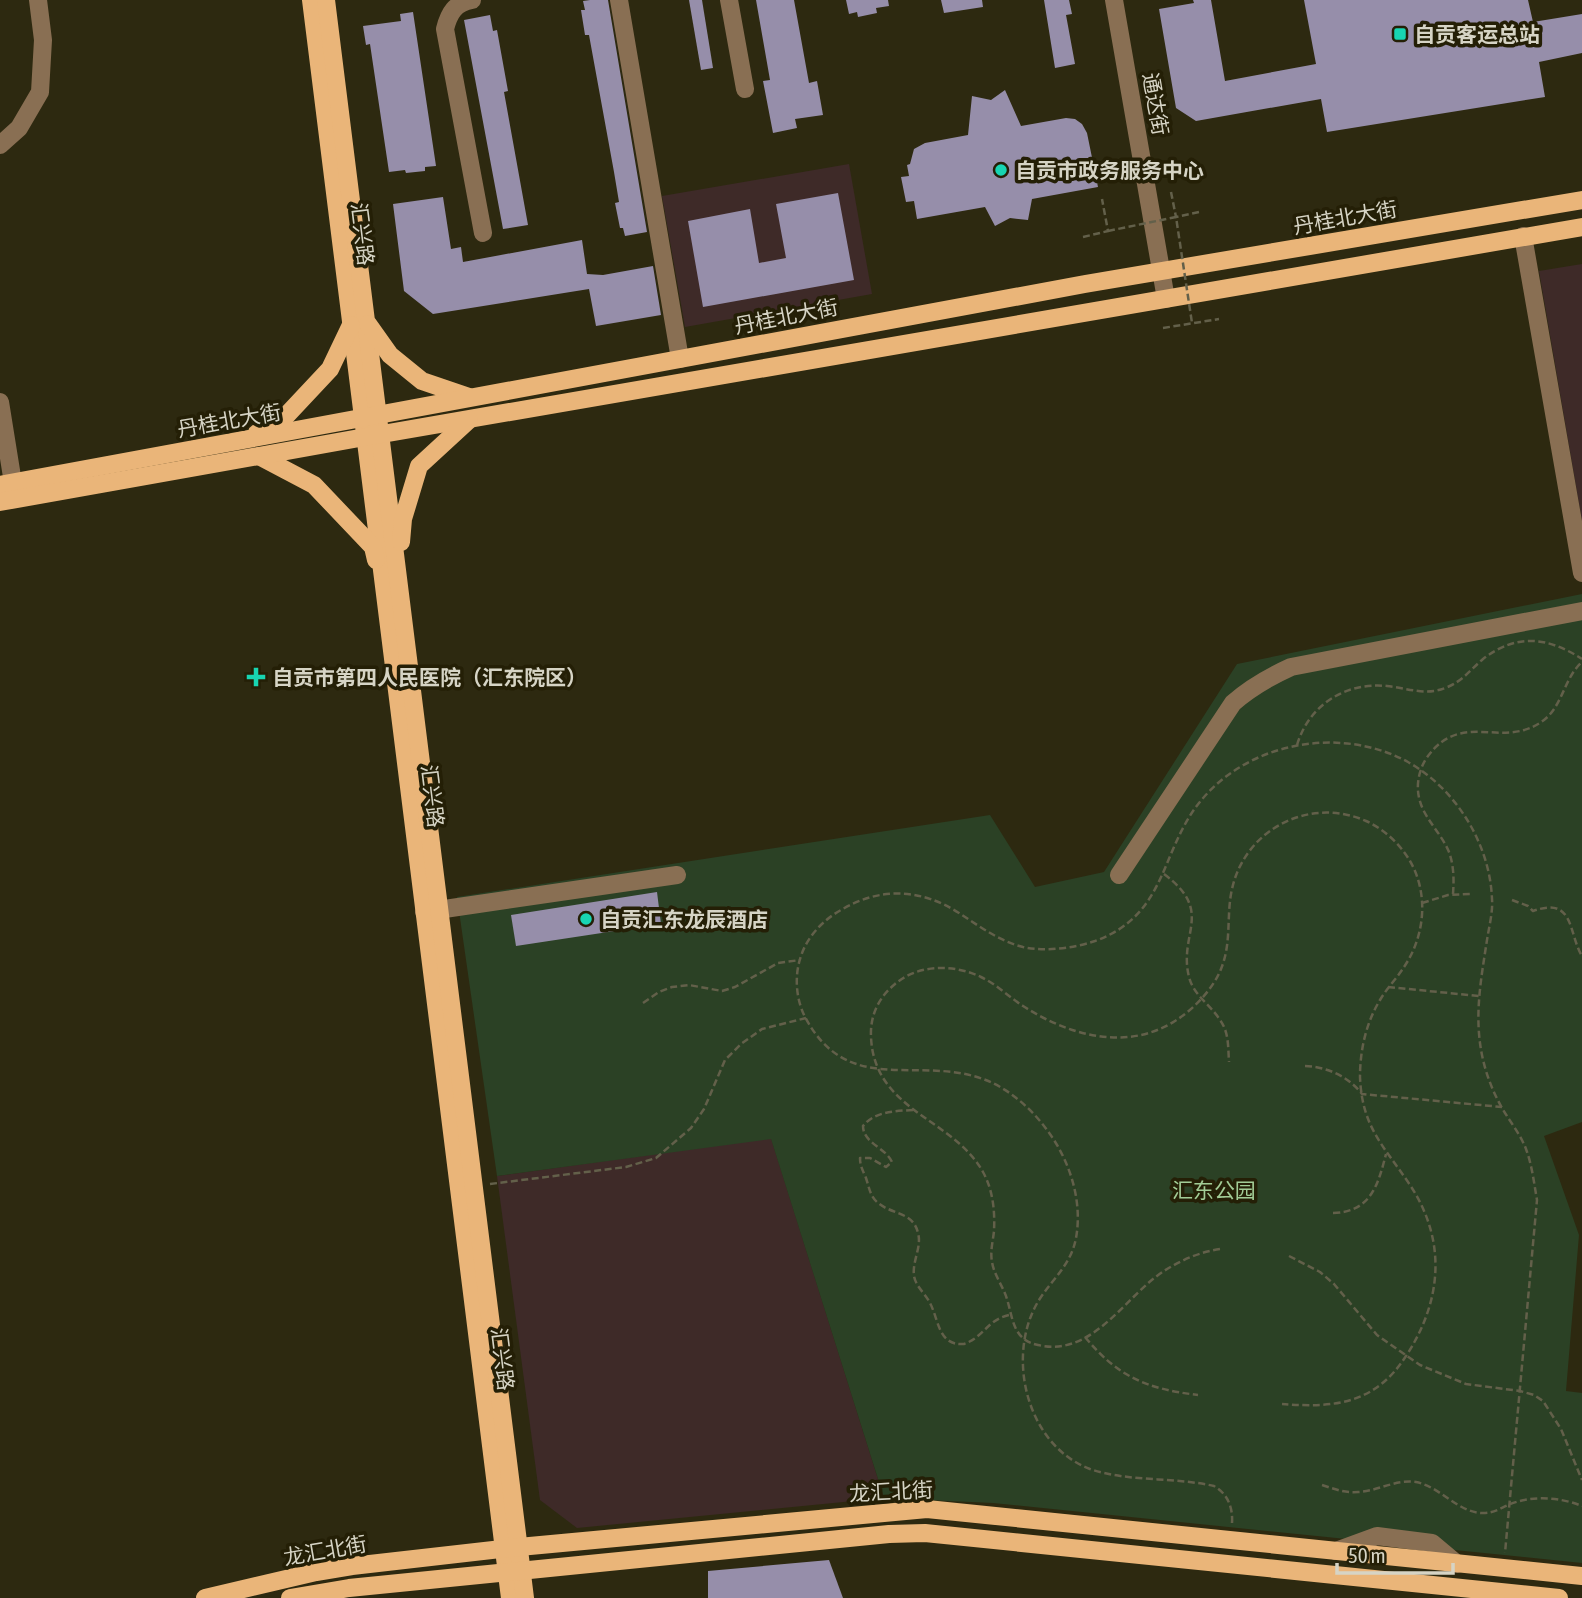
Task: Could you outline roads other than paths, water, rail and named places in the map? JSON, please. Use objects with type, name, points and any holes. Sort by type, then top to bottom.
[{"type":"main road","name":"汇兴路","points":[[311,0],[358,323],[511,1547]]},
{"type":"main road","points":[[247,440],[285,417],[330,369],[358,323],[326,0]]},
{"type":"main road","name":"丹桂北大街","points":[[6,484],[1162,271],[1582,200]]},
{"type":"main road","name":"丹桂北大街","points":[[0,502],[1582,227]]},
{"type":"main road","points":[[358,323],[422,382],[472,398]]},
{"type":"main road","points":[[391,584],[403,519],[419,466],[470,419]]},
{"type":"main road","points":[[259,456],[314,485],[373,547],[391,584]]},
{"type":"main road","points":[[432,911],[474,1186],[514,1572],[510,1598]]},
{"type":"main road","name":"龙汇北街","points":[[205,1598],[316,1572],[511,1547],[927,1509],[1582,1576]]},
{"type":"main road","name":"龙汇北街","points":[[290,1598],[349,1588],[876,1535],[925,1534],[1446,1593],[1559,1598]]},
{"type":"main road","points":[[514,1572],[525,1598]]},
{"type":"street","points":[[0,145],[19,128],[40,92],[43,40],[38,0]]},
{"type":"street","points":[[472,0],[455,7],[448,15],[445,29],[483,233]]},
{"type":"street","points":[[619,0],[680,359]]},
{"type":"street","points":[[729,0],[746,89]]},
{"type":"street","name":"通达街","points":[[1114,0],[1166,299]]},
{"type":"street","points":[[1523,236],[1582,573]]},
{"type":"street","points":[[0,402],[6,484]]},
{"type":"street","points":[[1119,874],[1233,703],[1248,689],[1269,677],[1292,667],[1582,611]]},
{"type":"street","points":[[432,911],[677,875]]},
{"type":"place","name":"自贡客运总站","points":[[1400,34]]},
{"type":"place","name":"自贡市政务服务中心","points":[[1001,170]]},
{"type":"place","name":"自贡市第四人民医院（汇东院区）","points":[[256,677]]},
{"type":"place","name":"自贡汇东龙辰酒店","points":[[586,919]]},
{"type":"park label","name":"汇东公园","points":[[1214,1190]]}]
